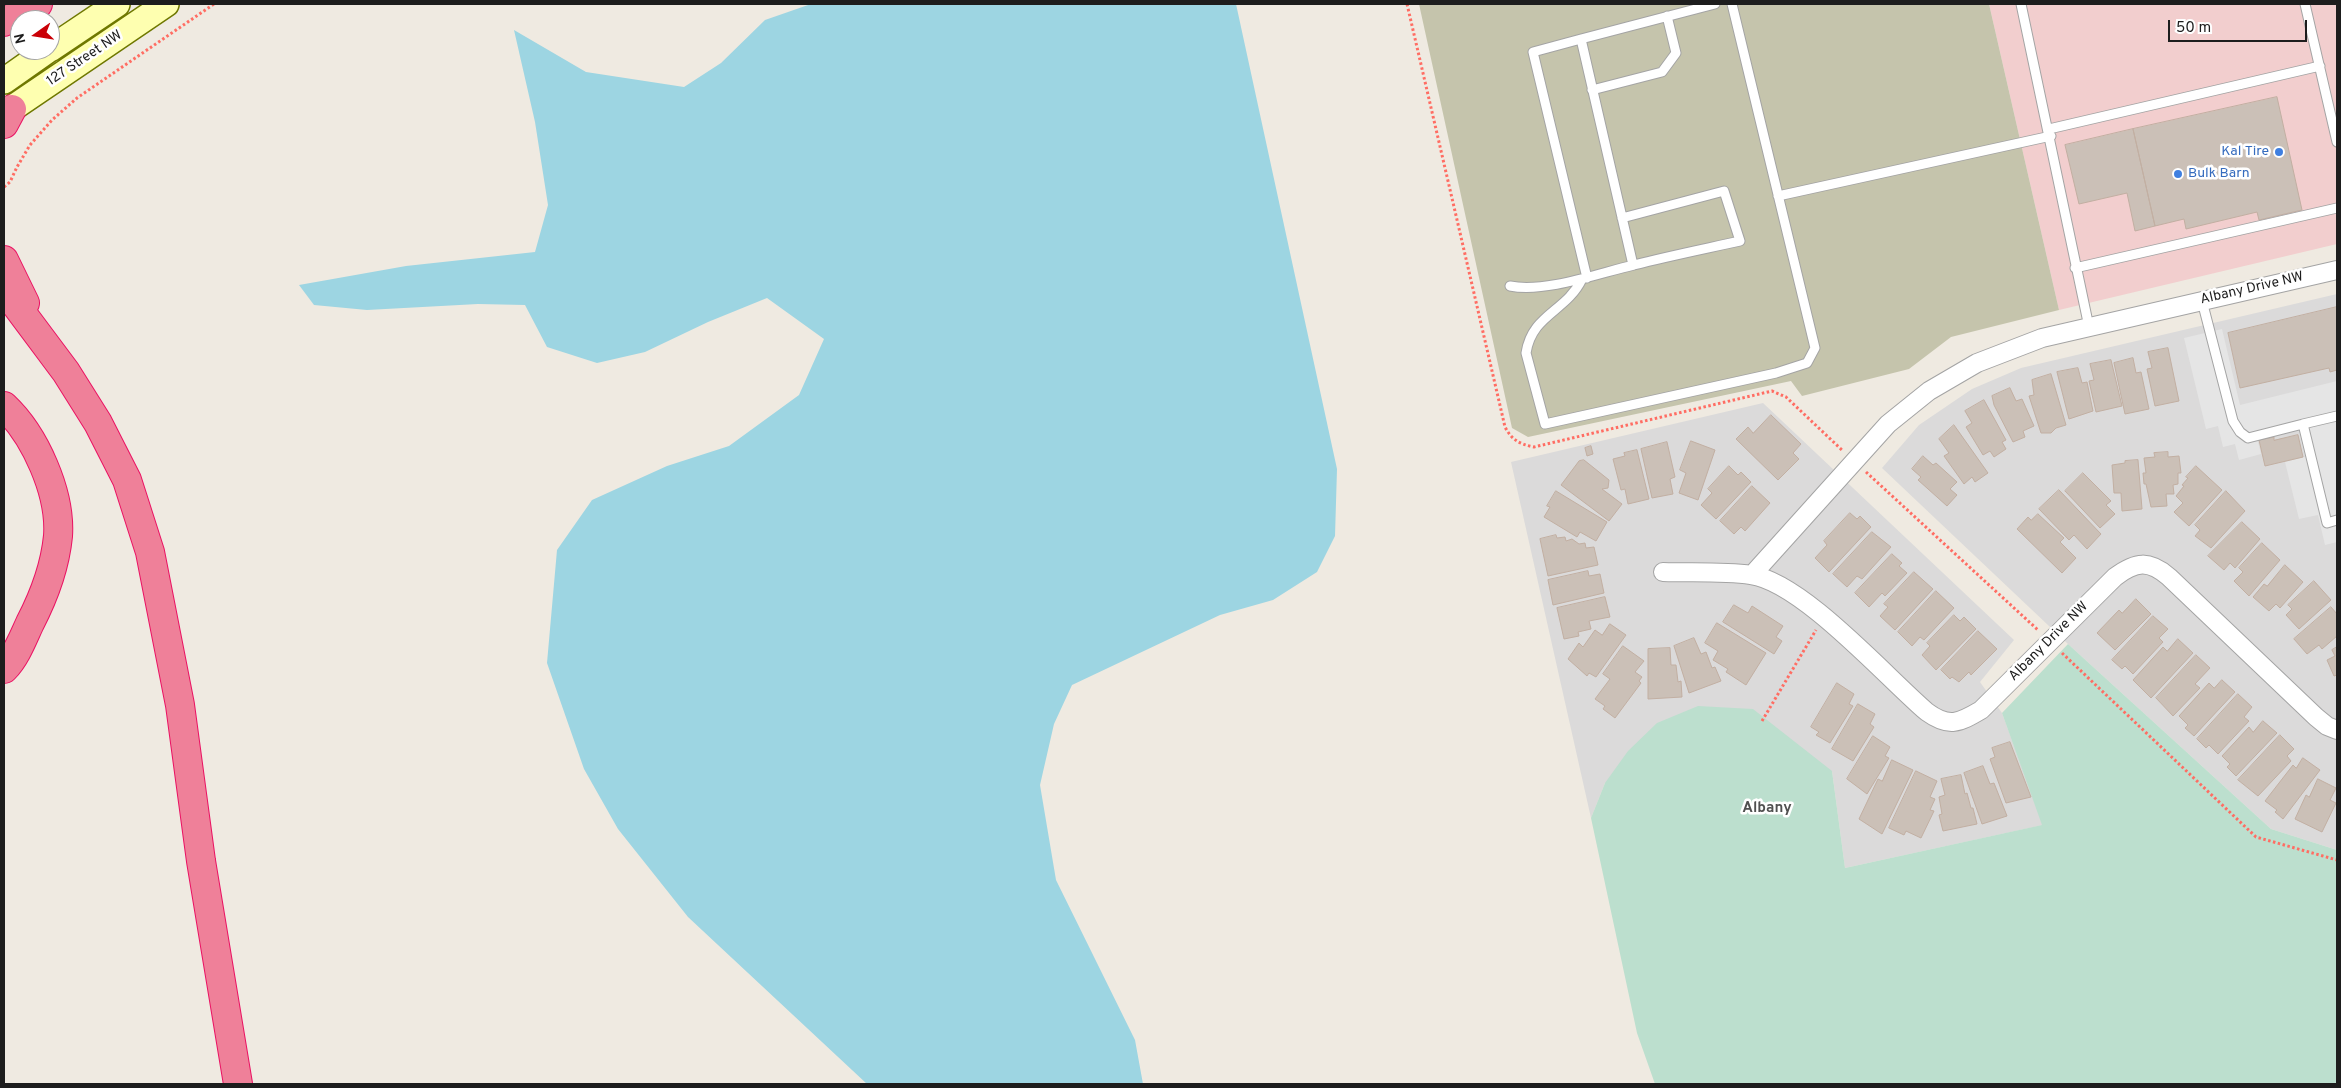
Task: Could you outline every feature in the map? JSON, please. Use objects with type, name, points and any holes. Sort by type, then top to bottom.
[{"type":"highway","points":[[4,22],[38,4]]},
{"type":"highway","points":[[4,260],[50,351]]},
{"type":"highway","points":[[4,289],[50,351],[98,423],[126,480],[150,552],[180,705],[201,862],[238,1084]]},
{"type":"highway","points":[[4,406],[16,418],[42,459],[54,499],[58,535],[51,573],[40,604],[23,638],[4,669]]},
{"type":"main road","name":"127 Street NW","points":[[60,43],[117,4]]},
{"type":"main road","name":"127 Street NW","points":[[6,116],[166,4]]},
{"type":"main road","name":"127 Street NW","points":[[4,81],[34,60]]},
{"type":"street","name":"Albany Drive NW","points":[[1752,575],[1854,462],[1908,407],[1956,374],[2020,345],[2089,327],[2337,270]]},
{"type":"street","name":"Albany Drive NW","points":[[1663,572],[1752,575],[1781,586],[1824,617],[1927,712],[1939,721],[1952,723],[1967,719],[1981,710],[2049,641],[2124,570],[2136,565],[2149,564],[2169,577],[2316,717],[2327,726],[2337,730]]},
{"type":"lane","points":[[1715,4],[1533,52],[1584,279],[1568,301],[1536,325],[1527,343],[1526,353],[1545,424],[1776,373],[1807,363],[1815,348],[1732,4]]},
{"type":"lane","points":[[2021,4],[2050,133],[2089,327]]},
{"type":"lane","points":[[2305,4],[2337,142]]},
{"type":"lane","points":[[1592,90],[1662,72],[1676,53],[1667,16]]},
{"type":"lane","points":[[1581,39],[1633,265]]},
{"type":"lane","points":[[1778,196],[2050,133],[2320,66]]},
{"type":"lane","points":[[1510,286],[1522,288],[1584,279],[1633,265],[1740,240],[1724,191],[1622,218]]},
{"type":"lane","points":[[2076,268],[2337,208]]},
{"type":"lane","points":[[2202,301],[2232,421],[2240,432],[2248,438],[2337,416]]},
{"type":"lane","points":[[2303,424],[2328,523],[2337,520]]},
{"type":"path","points":[[4,187],[10,182],[30,146],[52,120],[77,98],[214,4]]},
{"type":"path","points":[[1407,4],[1505,426],[1511,438],[1522,444],[1534,447],[1772,392],[1786,397],[2049,641],[2256,838],[2337,860]]},
{"type":"path","points":[[1762,720],[1824,617]]},
{"type":"shaded area","points":[[1419,4],[1989,4],[2059,310],[1951,337],[1909,369],[1802,396],[1791,381],[1528,437],[1512,428]]},
{"type":"shaded area","points":[[1989,4],[2337,4],[2337,244],[2059,310]]},
{"type":"shaded area","points":[[2337,294],[2337,850],[2271,829],[2068,644],[1882,468],[1919,425],[1972,389],[2021,368]]},
{"type":"shaded area","points":[[2222,329],[2240,405],[2337,381],[2337,542],[2325,545],[2318,515],[2299,519],[2285,462],[2305,457],[2298,428],[2257,438],[2261,454],[2239,460],[2235,444],[2223,447],[2218,426],[2206,429],[2184,338]]},
{"type":"shaded area","points":[[1763,403],[2014,640],[1980,682],[2002,713],[2043,825],[1845,868],[1832,771],[1605,783],[1591,818],[1511,462]]},
{"type":"shaded area","points":[[2068,644],[2271,829],[2337,850],[2337,1084],[1655,1084],[1637,1033],[1591,818],[1605,783],[1628,751],[1657,723],[1698,706],[1753,709],[1832,771],[1845,868],[2042,825],[2002,713]]},
{"type":"water","points":[[811,4],[1236,4],[1337,469],[1335,536],[1317,572],[1273,600],[1220,615],[1072,685],[1054,724],[1040,785],[1056,880],[1135,1040],[1143,1084],[867,1084],[688,917],[618,829],[584,769],[547,663],[557,550],[592,500],[667,466],[729,446],[799,395],[824,339],[767,298],[708,322],[645,352],[597,363],[547,347],[525,305],[478,304],[367,310],[314,305],[299,285],[406,266],[535,252],[548,205],[535,122],[514,30],[586,72],[684,87],[721,63],[765,20]]},
{"type":"building","points":[[2277,97],[2302,210],[2259,220],[2257,212],[2186,229],[2184,219],[2155,226],[2133,129]]},
{"type":"building","points":[[2133,129],[2155,226],[2135,231],[2127,193],[2079,204],[2065,145]]},
{"type":"building","points":[[2337,307],[2337,370],[2330,372],[2329,368],[2240,388],[2228,333]]},
{"type":"building","points":[[2168,348],[2179,401],[2155,406],[2147,369],[2152,368],[2148,352]]},
{"type":"building","points":[[2133,358],[2136,373],[2141,372],[2149,409],[2125,414],[2114,363]]},
{"type":"building","points":[[2111,360],[2122,406],[2096,412],[2089,381],[2094,380],[2090,364]]},
{"type":"building","points":[[2078,368],[2082,383],[2087,382],[2093,411],[2069,419],[2057,372]]},
{"type":"building","points":[[2051,374],[2066,425],[2056,428],[2051,433],[2041,433],[2029,396],[2034,395],[2032,380]]},
{"type":"building","points":[[2010,388],[2016,401],[2022,399],[2034,426],[2023,431],[2025,437],[2013,442],[1994,405],[1992,396]]},
{"type":"building","points":[[1984,400],[2006,440],[2002,442],[2006,449],[1994,457],[1990,451],[1983,455],[1966,427],[1972,423],[1965,411]]},
{"type":"building","points":[[1771,415],[1801,444],[1793,453],[1799,459],[1778,480],[1736,439],[1748,427],[1753,433]]},
{"type":"building","points":[[1954,425],[1988,473],[1975,482],[1972,477],[1964,484],[1944,456],[1949,453],[1939,439]]},
{"type":"building","points":[[2298,435],[2303,457],[2265,466],[2259,440],[2274,437],[2274,440]]},
{"type":"building","points":[[1691,441],[1715,450],[1698,500],[1679,493],[1686,473],[1680,470]]},
{"type":"building","points":[[1667,442],[1675,477],[1670,479],[1673,494],[1652,498],[1641,449]]},
{"type":"building","points":[[1591,446],[1593,454],[1587,456],[1585,448]]},
{"type":"building","points":[[1637,450],[1649,499],[1628,504],[1625,489],[1621,490],[1613,459],[1625,456],[1624,453]]},
{"type":"building","points":[[2168,452],[2168,457],[2179,456],[2181,473],[2178,473],[2178,484],[2173,485],[2174,494],[2166,494],[2167,506],[2151,507],[2146,484],[2144,484],[2143,473],[2146,473],[2144,458],[2155,457],[2154,453]]},
{"type":"building","points":[[1923,456],[1933,465],[1936,463],[1957,482],[1950,489],[1957,495],[1947,506],[1918,480],[1921,477],[1912,469]]},
{"type":"building","points":[[1584,460],[1609,480],[1608,488],[1602,489],[1622,504],[1609,521],[1561,485],[1579,461]]},
{"type":"building","points":[[2138,460],[2142,509],[2122,511],[2121,493],[2114,493],[2112,465]]},
{"type":"building","points":[[1729,466],[1738,475],[1741,472],[1751,482],[1716,519],[1701,505],[1712,493],[1708,489]]},
{"type":"building","points":[[2196,466],[2222,490],[2189,526],[2174,512],[2183,503],[2176,496],[2184,486],[2182,485],[2188,478],[2186,477]]},
{"type":"building","points":[[2083,473],[2111,501],[2106,505],[2115,514],[2100,528],[2065,491]]},
{"type":"building","points":[[1752,486],[1770,503],[1745,531],[1741,527],[1734,534],[1720,521]]},
{"type":"building","points":[[2059,490],[2101,534],[2087,549],[2074,535],[2069,540],[2039,509]]},
{"type":"building","points":[[1556,491],[1607,522],[1596,541],[1580,532],[1577,537],[1544,517],[1550,507],[1547,506]]},
{"type":"building","points":[[2226,491],[2245,511],[2211,548],[2195,536],[2200,530],[2195,525]]},
{"type":"building","points":[[1850,513],[1857,519],[1860,516],[1871,527],[1829,572],[1815,558],[1827,545],[1824,541]]},
{"type":"building","points":[[2038,514],[2064,538],[2060,542],[2076,558],[2062,573],[2017,529],[2028,517],[2031,520]]},
{"type":"building","points":[[2242,522],[2260,539],[2235,568],[2230,563],[2224,570],[2208,556]]},
{"type":"building","points":[[1872,532],[1891,547],[1862,579],[1857,576],[1847,587],[1833,574]]},
{"type":"building","points":[[1556,535],[1557,538],[1565,537],[1566,541],[1572,539],[1579,544],[1585,543],[1586,548],[1594,547],[1598,565],[1548,576],[1540,539]]},
{"type":"building","points":[[2262,543],[2280,560],[2249,596],[2234,581],[2243,572],[2239,568]]},
{"type":"building","points":[[1892,554],[1902,563],[1899,566],[1907,573],[1885,596],[1882,593],[1869,607],[1855,593]]},
{"type":"building","points":[[2285,565],[2303,582],[2280,608],[2276,604],[2269,611],[2253,597],[2264,584],[2267,586]]},
{"type":"building","points":[[1588,571],[1589,576],[1600,574],[1604,593],[1553,605],[1548,580]]},
{"type":"building","points":[[1914,572],[1933,589],[1895,630],[1880,616],[1888,607],[1884,604]]},
{"type":"building","points":[[2314,581],[2331,600],[2299,629],[2286,615],[2292,609],[2288,605]]},
{"type":"building","points":[[1936,591],[1954,608],[1924,640],[1920,637],[1912,646],[1898,632]]},
{"type":"building","points":[[1605,597],[1610,617],[1589,621],[1591,629],[1578,632],[1579,636],[1564,639],[1557,608]]},
{"type":"building","points":[[2136,599],[2151,614],[2115,650],[2097,633],[2119,610],[2122,613]]},
{"type":"building","points":[[1734,605],[1748,613],[1752,606],[1783,626],[1776,637],[1782,641],[1774,654],[1723,622]]},
{"type":"building","points":[[2331,607],[2337,614],[2337,636],[2322,649],[2319,645],[2307,654],[2294,639]]},
{"type":"building","points":[[1954,615],[1960,621],[1964,617],[1976,629],[1936,670],[1922,655],[1930,646],[1927,643]]},
{"type":"building","points":[[2153,616],[2168,629],[2159,638],[2163,642],[2133,674],[2125,666],[2122,669],[2112,660]]},
{"type":"building","points":[[1717,623],[1766,653],[1746,685],[1726,672],[1728,669],[1713,660],[1718,651],[1705,643]]},
{"type":"building","points":[[1610,624],[1626,635],[1596,677],[1589,673],[1587,676],[1568,659],[1579,643],[1583,647],[1595,630],[1602,635]]},
{"type":"building","points":[[1978,631],[1997,649],[1971,675],[1969,672],[1959,682],[1952,677],[1950,679],[1941,670]]},
{"type":"building","points":[[1694,638],[1701,654],[1706,652],[1712,668],[1715,667],[1721,681],[1689,693],[1674,646]]},
{"type":"building","points":[[2178,639],[2193,653],[2151,698],[2133,680],[2163,647],[2167,651]]},
{"type":"building","points":[[1623,646],[1644,661],[1635,672],[1642,677],[1639,681],[1641,683],[1615,718],[1603,709],[1605,706],[1595,699],[1610,679],[1603,674]]},
{"type":"building","points":[[2337,647],[2337,675],[2334,676],[2327,660],[2335,656],[2332,650]]},
{"type":"building","points":[[1670,648],[1671,665],[1676,665],[1678,682],[1681,681],[1682,697],[1648,699],[1648,649]]},
{"type":"building","points":[[2196,655],[2210,668],[2195,684],[2200,688],[2173,716],[2156,698]]},
{"type":"building","points":[[2222,680],[2235,692],[2194,736],[2185,728],[2188,725],[2179,716],[2209,683],[2214,688]]},
{"type":"building","points":[[1837,683],[1854,694],[1849,704],[1853,706],[1830,743],[1816,735],[1819,732],[1811,727]]},
{"type":"building","points":[[2238,694],[2252,707],[2244,717],[2249,721],[2218,754],[2209,745],[2206,748],[2197,739]]},
{"type":"building","points":[[1858,704],[1875,714],[1870,724],[1874,727],[1853,761],[1832,749]]},
{"type":"building","points":[[2263,721],[2277,733],[2236,776],[2227,767],[2230,764],[2222,756],[2249,727],[2253,732]]},
{"type":"building","points":[[2280,735],[2294,749],[2287,756],[2291,761],[2258,796],[2238,780]]},
{"type":"building","points":[[1873,736],[1890,747],[1885,756],[1889,758],[1867,794],[1847,779]]},
{"type":"building","points":[[2010,742],[2031,797],[2006,803],[1990,759],[1995,757],[1992,748]]},
{"type":"building","points":[[2303,758],[2320,770],[2283,819],[2275,812],[2277,810],[2265,801],[2293,765],[2296,768]]},
{"type":"building","points":[[1892,760],[1913,770],[1882,834],[1859,819],[1878,779],[1882,781]]},
{"type":"building","points":[[1983,766],[1990,784],[1994,783],[2007,816],[1982,824],[1964,773]]},
{"type":"building","points":[[1916,771],[1937,781],[1930,797],[1935,799],[1930,810],[1934,811],[1921,838],[1906,831],[1904,835],[1889,828]]},
{"type":"building","points":[[1961,775],[1965,794],[1967,793],[1977,824],[1943,831],[1939,815],[1942,814],[1939,797],[1945,795],[1941,779]]},
{"type":"building","points":[[2318,779],[2336,788],[2330,800],[2336,803],[2322,832],[2295,819],[2306,795],[2309,797]]},
{"type":"place","name":"Kal Tire","points":[[2279,152]]},
{"type":"place","name":"Bulk Barn","points":[[2178,174]]},
{"type":"district","name":"Albany","points":[[1767,809]]}]
